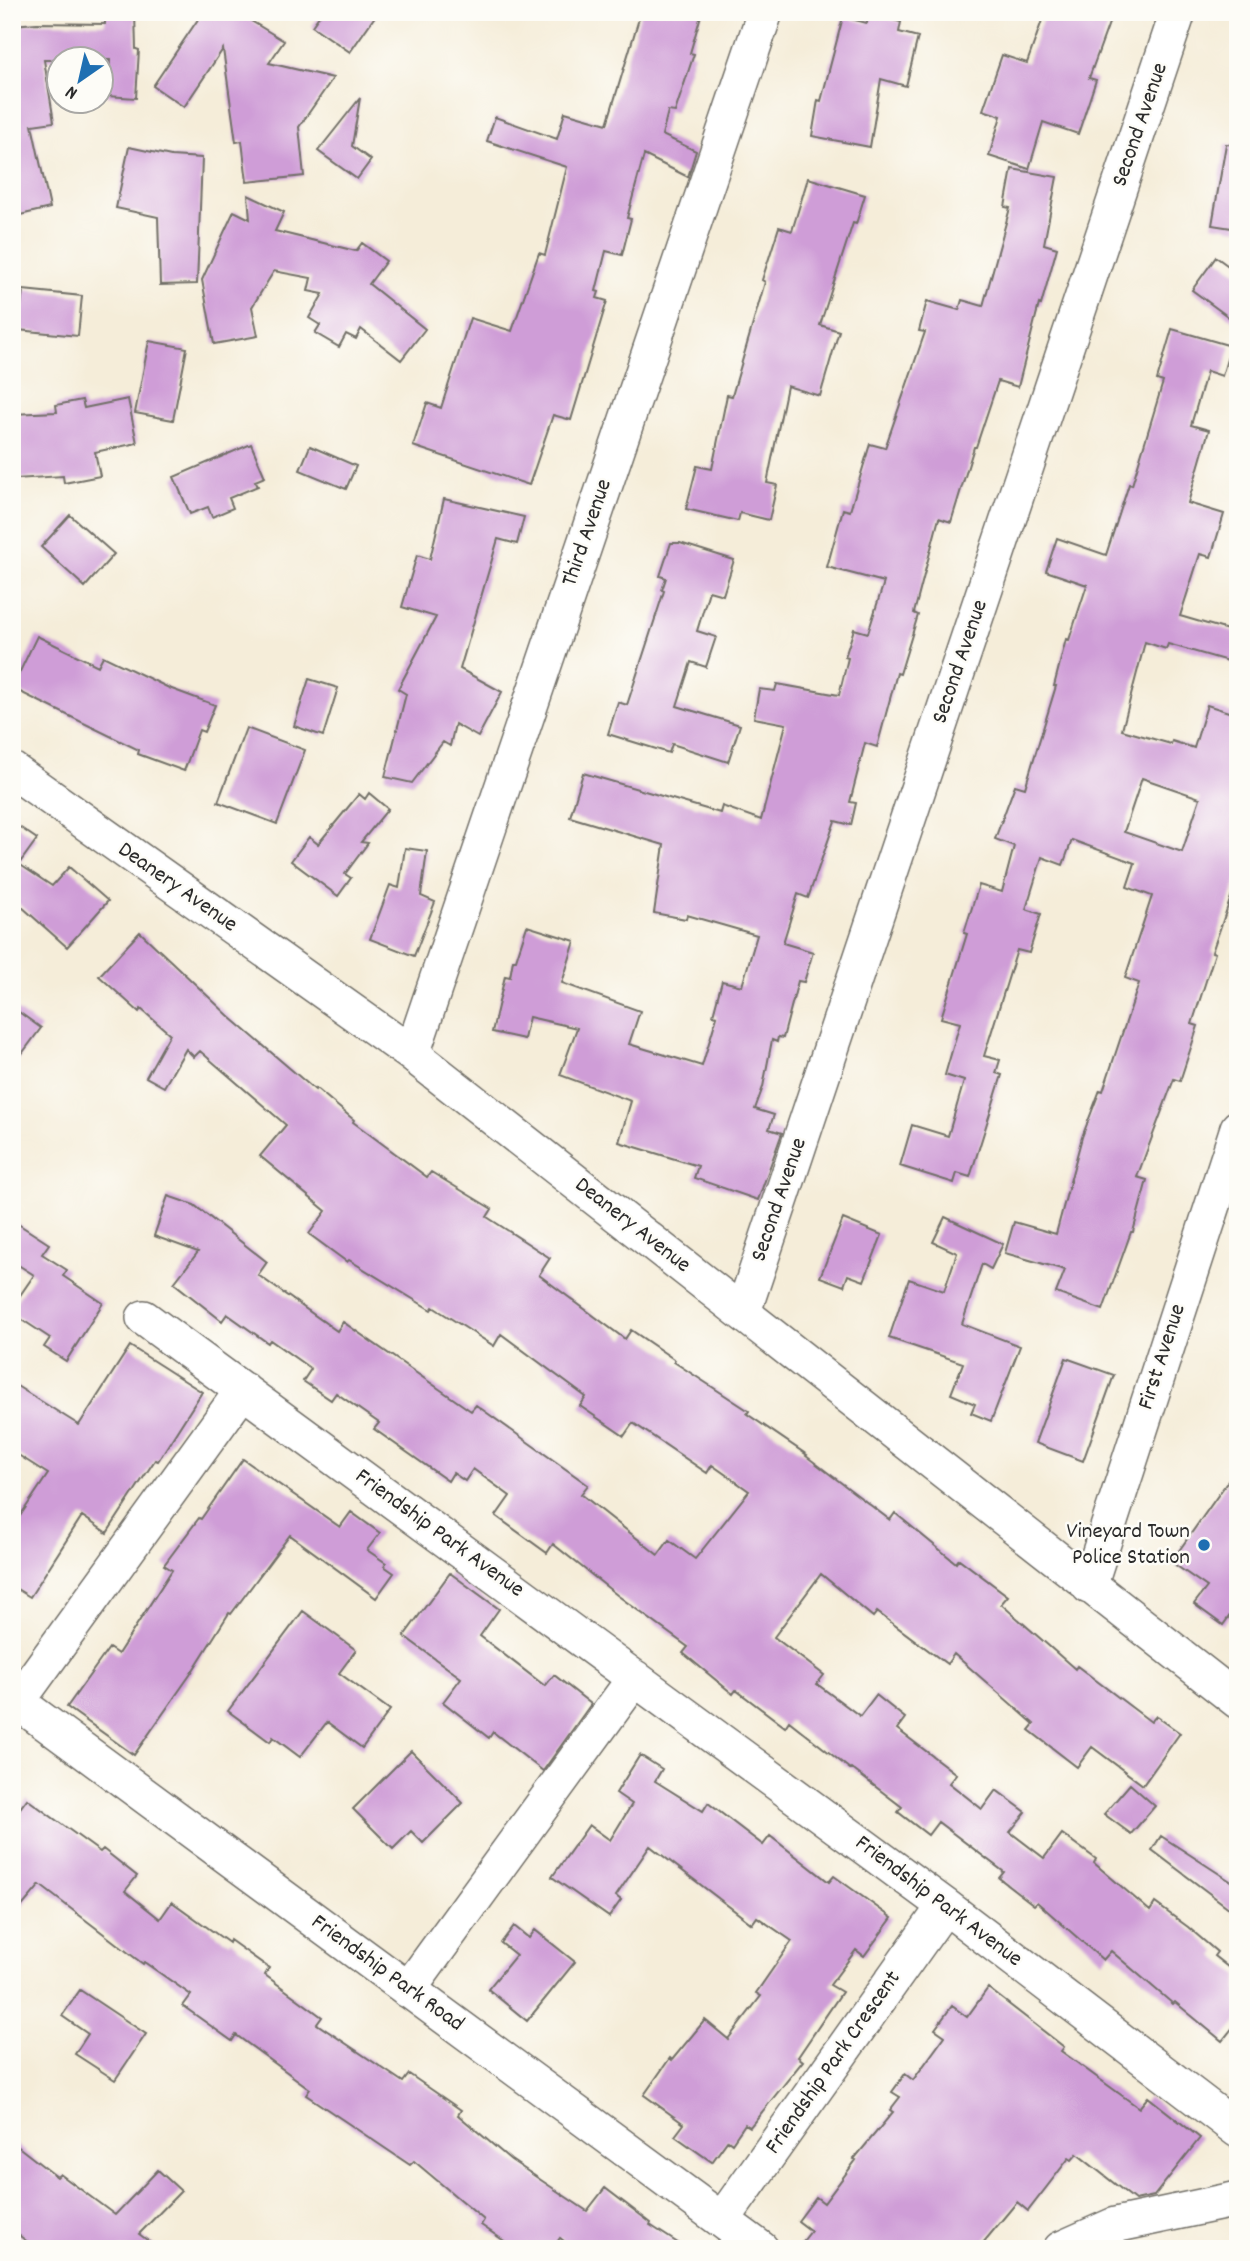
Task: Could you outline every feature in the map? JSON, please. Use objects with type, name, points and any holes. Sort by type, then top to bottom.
[{"type":"street","name":"Third Avenue","points":[[412,1054],[765,12]]},
{"type":"street","name":"Second Avenue","points":[[743,1312],[1178,12]]},
{"type":"street","name":"Deanery Avenue","points":[[12,770],[412,1054],[1238,1701]]},
{"type":"street","name":"First Avenue","points":[[1089,1586],[1238,1128]]},
{"type":"street","name":"Friendship Park Avenue","points":[[144,1318],[945,1906],[1238,2130]]},
{"type":"street","points":[[15,1700],[243,1391]]},
{"type":"street","points":[[408,1990],[635,1678]]},
{"type":"street","name":"Friendship Park Road","points":[[15,1700],[761,2249]]},
{"type":"street","name":"Friendship Park Crescent","points":[[722,2220],[945,1906]]},
{"type":"street","points":[[1060,2249],[1115,2225],[1238,2199]]},
{"type":"building","points":[[105,12],[135,12],[136,49],[139,50],[136,98],[116,97],[116,46],[46,46],[46,116],[53,116],[54,122],[32,125],[50,208],[20,215],[15,190],[12,191],[12,25],[105,24]]},
{"type":"building","points":[[203,12],[249,12],[248,19],[284,41],[269,63],[333,78],[299,127],[304,176],[247,182],[242,141],[236,142],[223,49],[184,107],[153,86]]},
{"type":"building","points":[[322,12],[378,12],[350,52],[312,26]]},
{"type":"building","points":[[641,12],[702,12],[690,53],[694,54],[675,112],[668,111],[662,135],[696,151],[688,177],[644,155],[627,218],[631,219],[622,255],[606,251],[596,291],[599,292],[597,298],[607,301],[571,420],[553,415],[529,485],[413,446],[427,403],[441,408],[470,318],[512,331],[539,253],[545,255],[567,167],[487,141],[495,117],[557,139],[565,112],[607,124]]},
{"type":"building","points":[[1045,12],[1113,12],[1089,78],[1096,80],[1078,134],[1043,122],[1029,169],[989,156],[1001,116],[983,110],[1002,55],[1027,63]]},
{"type":"building","points":[[869,14],[901,22],[899,32],[918,37],[906,86],[881,79],[870,147],[812,136],[818,100],[821,101],[843,17],[867,23]]},
{"type":"building","points":[[360,98],[352,146],[371,160],[357,179],[318,151]]},
{"type":"building","points":[[1226,144],[1238,145],[1238,229],[1212,225]]},
{"type":"building","points":[[129,147],[171,156],[202,158],[197,284],[160,285],[158,217],[116,208]]},
{"type":"building","points":[[1012,169],[1057,177],[1044,244],[1057,248],[1041,305],[1039,304],[1018,387],[998,381],[951,522],[939,518],[914,613],[918,615],[900,674],[897,673],[877,747],[865,743],[850,802],[856,803],[851,825],[835,821],[808,898],[798,894],[783,943],[813,952],[804,982],[798,981],[783,1038],[778,1037],[777,1042],[772,1040],[763,1087],[755,1109],[774,1115],[769,1129],[782,1133],[758,1200],[694,1178],[698,1166],[619,1142],[631,1101],[560,1075],[577,1028],[529,1017],[524,1039],[492,1032],[505,976],[510,977],[513,960],[516,960],[527,926],[575,941],[562,983],[640,1011],[629,1044],[702,1066],[717,1016],[713,1015],[722,981],[742,986],[757,935],[687,915],[686,919],[654,913],[664,845],[570,817],[583,773],[720,813],[722,806],[761,820],[786,724],[754,718],[759,689],[775,691],[777,684],[839,695],[848,658],[845,657],[854,629],[868,633],[884,582],[827,567],[843,509],[850,511],[870,444],[885,448],[925,332],[919,331],[927,301],[959,310],[962,300],[983,306],[1010,208],[1005,207]]},
{"type":"building","points":[[808,178],[865,195],[856,224],[853,223],[820,325],[839,331],[820,396],[787,386],[767,483],[777,485],[769,520],[740,513],[738,521],[686,509],[697,466],[712,469],[727,395],[732,396],[765,282],[762,280],[779,227],[792,231]]},
{"type":"building","points":[[248,195],[284,212],[275,231],[356,251],[362,243],[386,261],[369,284],[425,329],[401,360],[361,329],[356,339],[346,334],[339,347],[315,333],[320,325],[309,318],[323,294],[308,291],[311,278],[274,271],[252,307],[258,336],[214,344],[202,280],[234,211],[250,219]]},
{"type":"building","points":[[1216,257],[1238,273],[1238,324],[1192,290]]},
{"type":"building","points":[[23,290],[82,296],[78,336],[18,330]]},
{"type":"building","points":[[1172,329],[1231,346],[1222,376],[1207,371],[1191,425],[1209,430],[1188,503],[1224,514],[1211,557],[1200,554],[1180,616],[1238,633],[1238,664],[1168,644],[1166,649],[1145,642],[1122,730],[1194,748],[1207,705],[1238,715],[1238,877],[1212,952],[1215,953],[1192,1024],[1198,1026],[1180,1081],[1174,1079],[1137,1177],[1147,1180],[1133,1232],[1103,1310],[1056,1293],[1065,1270],[1005,1253],[1014,1222],[1056,1234],[1082,1137],[1100,1090],[1103,1091],[1139,983],[1125,978],[1152,896],[1127,887],[1135,863],[1072,840],[1063,865],[1042,857],[1026,909],[1041,914],[1029,953],[1017,950],[984,1056],[1000,1060],[996,1073],[1002,1075],[970,1177],[957,1173],[954,1183],[900,1166],[912,1125],[948,1136],[964,1081],[945,1075],[960,1023],[941,1018],[979,885],[1002,892],[1014,846],[995,839],[1015,785],[1025,788],[1056,686],[1066,639],[1069,640],[1087,585],[1046,571],[1057,538],[1106,555],[1129,484],[1132,485],[1163,382],[1157,380]],"holes":[[[1142,778],[1200,798],[1182,852],[1124,832]]]},
{"type":"building","points":[[149,341],[187,348],[173,420],[135,413]]},
{"type":"building","points":[[128,399],[137,443],[95,452],[100,476],[64,483],[63,476],[15,479],[12,414],[57,412],[56,405],[82,400],[84,408]]},
{"type":"building","points":[[251,444],[265,477],[255,481],[258,486],[229,498],[233,508],[212,517],[208,507],[190,514],[174,477]]},
{"type":"building","points":[[310,446],[356,466],[346,489],[300,470]]},
{"type":"building","points":[[444,499],[524,517],[517,544],[498,539],[460,669],[502,692],[478,737],[455,724],[450,746],[443,742],[412,783],[385,777],[406,694],[398,689],[436,617],[402,607],[417,555],[430,559]]},
{"type":"building","points":[[70,515],[114,554],[85,587],[41,547]]},
{"type":"building","points":[[671,543],[680,543],[734,560],[723,595],[709,591],[697,631],[716,637],[706,667],[691,662],[677,706],[740,725],[728,762],[672,744],[669,753],[608,734],[618,702],[627,705],[664,591],[662,590],[666,578],[660,576]]},
{"type":"building","points":[[37,636],[98,666],[103,656],[169,688],[215,705],[204,732],[199,730],[184,771],[138,754],[139,750],[12,688]]},
{"type":"building","points":[[309,679],[338,688],[323,736],[294,726]]},
{"type":"building","points":[[246,728],[305,750],[277,824],[218,802]]},
{"type":"building","points":[[369,793],[388,809],[361,842],[368,843],[345,874],[351,878],[338,896],[291,861],[309,837],[318,844],[359,794],[365,799]]},
{"type":"building","points":[[12,822],[37,839],[19,864],[52,886],[69,867],[108,901],[67,947],[12,898]]},
{"type":"building","points":[[405,848],[427,851],[421,896],[435,902],[414,956],[370,939],[390,885],[399,888]]},
{"type":"building","points":[[140,932],[231,1018],[354,1120],[353,1122],[427,1177],[431,1172],[492,1209],[487,1217],[550,1258],[539,1275],[625,1339],[631,1330],[749,1411],[747,1414],[807,1455],[890,1520],[895,1513],[956,1563],[959,1559],[1008,1596],[1001,1604],[1075,1669],[1077,1666],[1151,1722],[1156,1716],[1180,1733],[1143,1785],[1092,1747],[1077,1767],[1029,1730],[1034,1724],[954,1654],[947,1664],[877,1612],[873,1617],[821,1574],[774,1637],[824,1675],[817,1684],[860,1716],[876,1695],[905,1718],[897,1729],[956,1774],[949,1783],[982,1809],[996,1790],[1026,1812],[1010,1832],[1044,1858],[1062,1834],[1096,1859],[1094,1863],[1150,1911],[1155,1903],[1217,1952],[1214,1956],[1238,1975],[1238,2021],[1222,2041],[1175,2002],[1173,2004],[1111,1951],[1103,1960],[1037,1902],[1034,1905],[999,1878],[1004,1872],[938,1822],[928,1835],[898,1812],[902,1807],[789,1721],[785,1727],[736,1690],[733,1694],[683,1653],[688,1647],[553,1544],[547,1553],[496,1516],[510,1496],[473,1469],[465,1481],[453,1473],[448,1481],[374,1429],[379,1423],[336,1393],[331,1400],[303,1381],[311,1369],[227,1314],[222,1321],[174,1283],[198,1252],[154,1236],[168,1196],[194,1205],[267,1262],[258,1275],[337,1331],[343,1322],[471,1411],[476,1405],[588,1485],[581,1494],[658,1555],[669,1540],[695,1559],[749,1491],[712,1465],[707,1473],[633,1423],[624,1436],[580,1406],[586,1397],[501,1334],[494,1346],[433,1307],[431,1310],[349,1260],[347,1262],[309,1234],[326,1211],[260,1156],[286,1125],[200,1051],[194,1057],[186,1049],[164,1087],[146,1077],[170,1034],[141,1009],[139,1012],[99,976]]},
{"type":"building","points":[[12,1007],[41,1028],[12,1067]]},
{"type":"building","points":[[945,1217],[1003,1244],[991,1269],[982,1264],[962,1324],[1020,1346],[991,1421],[971,1413],[975,1404],[951,1394],[963,1363],[889,1338],[909,1279],[944,1291],[957,1253],[933,1242]]},
{"type":"building","points":[[843,1219],[882,1235],[864,1281],[848,1275],[844,1286],[820,1277]]},
{"type":"building","points":[[12,1220],[49,1244],[42,1254],[67,1270],[63,1276],[103,1303],[66,1361],[44,1347],[50,1338],[12,1313],[12,1307],[34,1275],[12,1261]]},
{"type":"building","points":[[130,1346],[202,1392],[107,1533],[82,1516],[30,1597],[12,1586],[12,1528],[48,1474],[12,1451],[12,1383],[79,1425]]},
{"type":"building","points":[[1066,1358],[1114,1375],[1083,1461],[1035,1443]]},
{"type":"building","points":[[243,1459],[340,1527],[351,1512],[380,1533],[367,1550],[386,1563],[384,1566],[394,1573],[376,1598],[290,1535],[231,1614],[229,1613],[134,1755],[67,1707],[109,1648],[118,1654],[172,1570],[164,1565],[199,1518],[201,1519]]},
{"type":"building","points":[[1238,1467],[1238,1604],[1223,1625],[1194,1604],[1207,1587],[1171,1562]]},
{"type":"building","points":[[450,1573],[499,1609],[480,1636],[545,1686],[554,1675],[591,1704],[543,1771],[493,1732],[489,1738],[443,1702],[461,1678],[404,1636]]},
{"type":"building","points":[[303,1611],[356,1650],[339,1673],[390,1710],[362,1748],[327,1722],[300,1757],[273,1737],[270,1742],[228,1711]]},
{"type":"building","points":[[411,1751],[463,1803],[423,1843],[411,1831],[393,1849],[353,1809]]},
{"type":"building","points":[[640,1755],[662,1769],[655,1781],[703,1811],[708,1803],[763,1845],[770,1836],[829,1882],[834,1876],[892,1918],[864,1956],[856,1950],[830,1985],[842,1992],[798,2057],[803,2061],[750,2127],[745,2124],[732,2143],[728,2140],[712,2162],[675,2136],[684,2124],[644,2095],[670,2058],[672,2060],[705,2020],[728,2039],[761,1996],[756,1993],[792,1941],[757,1917],[752,1924],[650,1846],[616,1896],[621,1900],[609,1917],[552,1877],[589,1825],[610,1840],[632,1804],[616,1793]]},
{"type":"building","points":[[1130,1784],[1155,1806],[1131,1834],[1104,1814]]},
{"type":"building","points":[[27,1799],[100,1852],[103,1849],[137,1876],[125,1891],[160,1919],[172,1902],[229,1943],[230,1940],[269,1968],[265,1975],[322,2017],[317,2024],[403,2082],[409,2074],[461,2110],[458,2115],[511,2160],[587,2211],[605,2188],[651,2223],[650,2225],[687,2249],[574,2249],[560,2238],[552,2249],[516,2249],[481,2225],[484,2220],[414,2161],[410,2165],[306,2095],[310,2089],[236,2035],[232,2041],[183,2006],[191,1995],[144,1962],[143,1964],[40,1885],[12,1918],[12,1819]]},
{"type":"building","points":[[1161,1836],[1238,1886],[1238,1915],[1152,1850]]},
{"type":"building","points":[[514,1926],[529,1938],[535,1930],[575,1962],[527,2021],[488,1989],[516,1955],[501,1943]]},
{"type":"building","points":[[988,1988],[1064,2047],[1061,2051],[1139,2108],[1148,2097],[1200,2138],[1154,2196],[1135,2200],[1077,2154],[1072,2160],[1069,2158],[1028,2211],[1017,2202],[978,2249],[797,2249],[811,2231],[798,2221],[816,2197],[824,2203],[856,2160],[854,2159],[893,2112],[890,2110],[900,2097],[892,2092],[905,2074],[913,2080],[945,2036],[935,2029],[952,2006],[967,2017]]},
{"type":"building","points":[[80,1990],[146,2034],[115,2080],[75,2054],[88,2034],[62,2016]]},
{"type":"building","points":[[12,2142],[57,2177],[60,2174],[115,2215],[158,2170],[181,2191],[139,2234],[159,2249],[37,2249],[12,2230]]},
{"type":"place","name":"Vineyard Town Police Station","points":[[1204,1545]]}]
